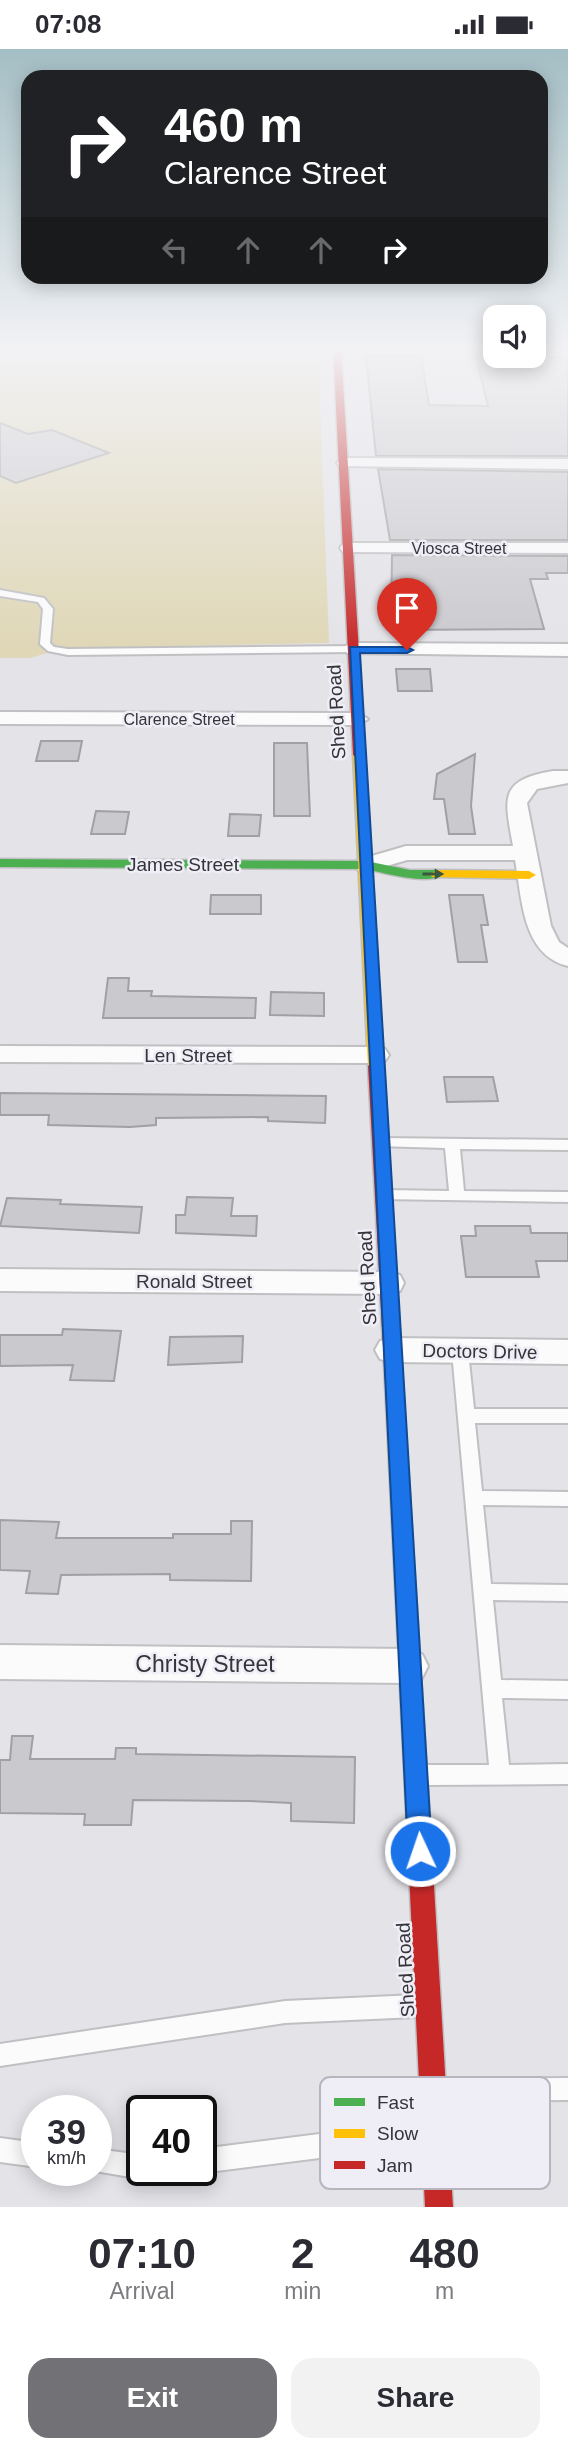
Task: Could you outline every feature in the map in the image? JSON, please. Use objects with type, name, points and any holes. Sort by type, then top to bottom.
[{"type":"street","name":"Shed Road","points":[[344,448],[432,2077]]},
{"type":"street","points":[[345,463],[568,464]]},
{"type":"street","name":"Viosca Street","points":[[349,548],[568,548]]},
{"type":"street","points":[[354,649],[568,650]]},
{"type":"street","name":"Clarence Street","points":[[0,718],[358,719]]},
{"type":"street","points":[[568,777],[541,780],[517,796],[527,863],[543,937],[549,946],[568,958]]},
{"type":"street","name":"James Street","points":[[0,863],[366,865],[406,853],[527,863]]},
{"type":"street","name":"Len Street","points":[[0,1053],[376,1055]]},
{"type":"street","name":"Ronald Street","points":[[0,1280],[389,1283]]},
{"type":"street","name":"Doctors Drive","points":[[391,1350],[568,1352]]},
{"type":"street","name":"Christy Street","points":[[0,1663],[409,1666]]},
{"type":"street","name":"Shed Road","points":[[438,2189],[439,2207]]},
{"type":"lane","points":[[0,593],[41,600],[48,609],[45,644],[51,649],[68,652],[354,649]]},
{"type":"lane","points":[[381,1143],[568,1145]]},
{"type":"lane","points":[[452,1143],[457,1195]]},
{"type":"lane","points":[[384,1195],[568,1196]]},
{"type":"lane","points":[[460,1350],[500,1775]]},
{"type":"lane","points":[[466,1416],[568,1416]]},
{"type":"lane","points":[[473,1498],[568,1499]]},
{"type":"lane","points":[[482,1593],[568,1593]]},
{"type":"lane","points":[[491,1689],[568,1690]]},
{"type":"lane","points":[[416,1775],[568,1774]]},
{"type":"lane","points":[[0,2055],[285,2012],[428,2005]]},
{"type":"lane","points":[[550,2089],[568,2089]]},
{"type":"lane","points":[[217,2159],[320,2146]]},
{"type":"lane","points":[[0,2150],[21,2153]]},
{"type":"shaded area","points":[[0,448],[322,448],[329,643],[65,648],[30,658],[0,658]]},
{"type":"building","points":[[0,448],[96,448],[109,453],[16,483],[0,476]]},
{"type":"building","points":[[375,448],[568,448],[568,456],[376,456]]},
{"type":"building","points":[[378,469],[568,472],[568,540],[390,540]]},
{"type":"building","points":[[392,555],[568,556],[568,573],[546,573],[548,579],[530,579],[544,629],[391,630]]},
{"type":"building","points":[[396,669],[430,669],[432,691],[398,691]]},
{"type":"building","points":[[41,741],[82,741],[78,761],[36,761]]},
{"type":"building","points":[[274,743],[307,743],[310,816],[274,816]]},
{"type":"building","points":[[475,754],[471,806],[475,834],[449,834],[444,799],[434,799],[437,774]]},
{"type":"building","points":[[96,811],[129,812],[125,834],[91,834]]},
{"type":"building","points":[[230,814],[261,815],[259,836],[228,836]]},
{"type":"building","points":[[211,895],[261,895],[261,914],[210,914]]},
{"type":"building","points":[[449,895],[483,895],[488,925],[481,925],[487,962],[458,962]]},
{"type":"building","points":[[108,978],[129,978],[128,991],[152,991],[151,996],[256,998],[255,1018],[103,1018]]},
{"type":"building","points":[[271,992],[324,993],[324,1016],[270,1015]]},
{"type":"building","points":[[444,1077],[493,1077],[498,1101],[447,1102]]},
{"type":"building","points":[[0,1093],[326,1096],[325,1123],[268,1121],[268,1117],[156,1118],[156,1125],[130,1127],[48,1125],[49,1115],[0,1115]]},
{"type":"building","points":[[187,1197],[233,1198],[231,1216],[257,1216],[256,1236],[176,1233],[176,1215],[185,1215]]},
{"type":"building","points":[[7,1198],[61,1200],[60,1204],[142,1207],[139,1233],[0,1226]]},
{"type":"building","points":[[475,1226],[530,1226],[531,1233],[568,1233],[568,1261],[536,1261],[539,1277],[466,1277],[461,1236],[476,1236]]},
{"type":"building","points":[[63,1329],[121,1331],[114,1381],[70,1380],[73,1365],[0,1366],[0,1335],[62,1335]]},
{"type":"building","points":[[243,1336],[242,1362],[168,1365],[170,1337]]},
{"type":"building","points":[[0,1520],[59,1522],[56,1538],[173,1538],[173,1534],[231,1534],[231,1521],[252,1521],[251,1581],[170,1580],[170,1574],[61,1575],[58,1594],[26,1593],[30,1571],[0,1570]]},
{"type":"building","points":[[12,1736],[33,1736],[30,1759],[115,1759],[116,1748],[136,1748],[136,1754],[355,1757],[354,1823],[291,1821],[291,1803],[248,1801],[133,1800],[131,1825],[84,1825],[85,1814],[0,1813],[0,1760],[10,1760]]},
{"type":"traffic: fast","points":[[0,863],[366,865],[410,874],[437,874]]},
{"type":"traffic: fast","points":[[395,1403],[420,1852]]},
{"type":"traffic: slow","points":[[359,755],[376,1066]]},
{"type":"traffic: slow","points":[[437,874],[529,875]]},
{"type":"traffic: jam","points":[[342,448],[359,755]]},
{"type":"traffic: jam","points":[[376,1066],[395,1403]]},
{"type":"traffic: jam","points":[[420,1852],[432,2077]]},
{"type":"traffic: jam","points":[[438,2189],[439,2207]]},
{"type":"route","points":[[407,650],[354,649],[420,1851]]}]
